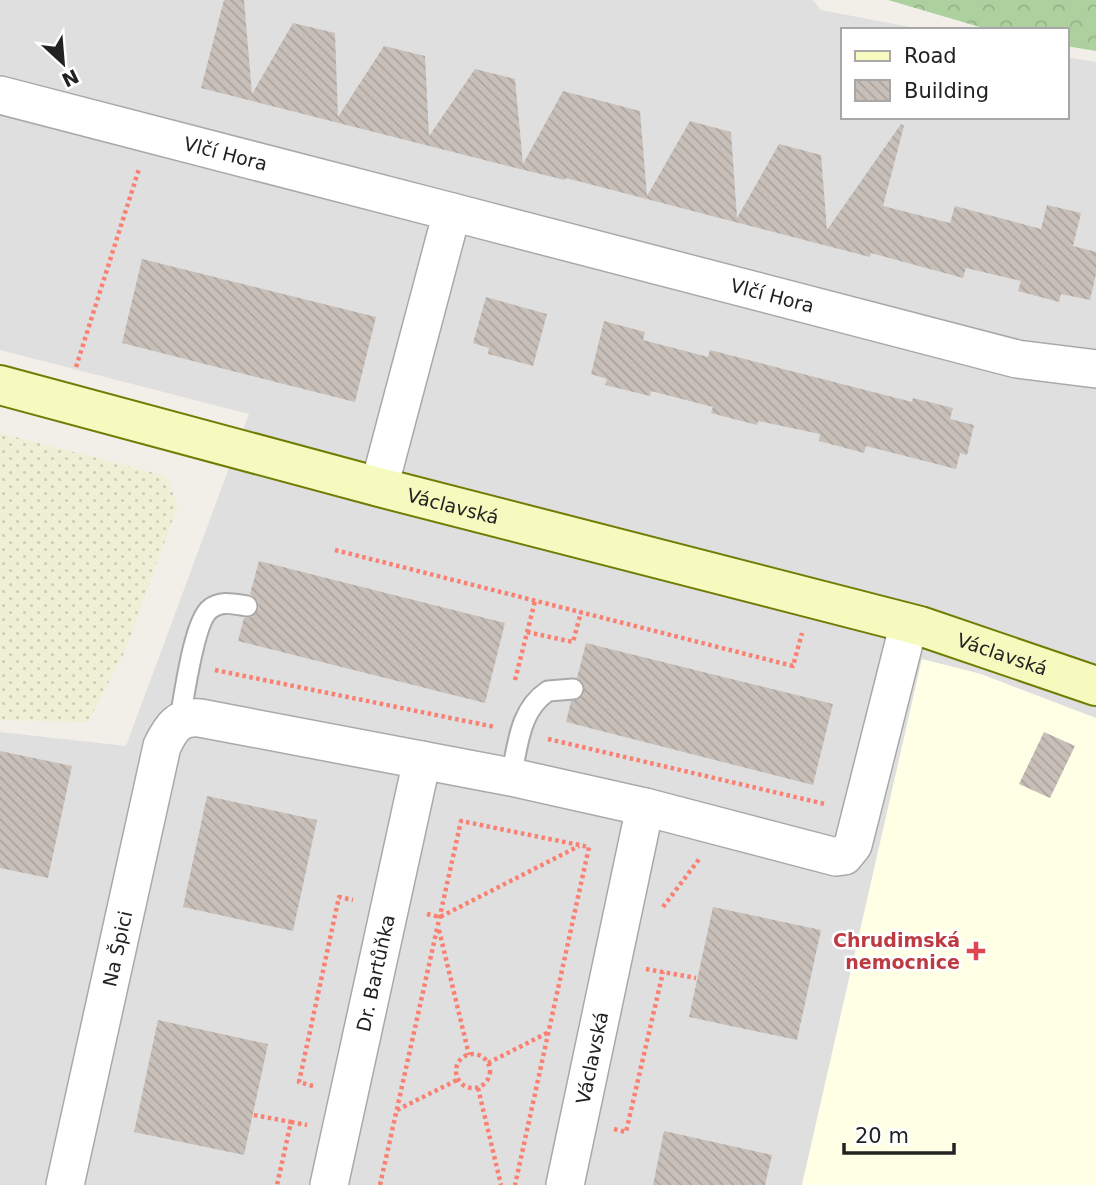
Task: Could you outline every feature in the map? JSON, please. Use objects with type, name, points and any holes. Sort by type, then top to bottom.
[{"type":"street","name":"Vlčí Hora","points":[[0,95],[1017,359],[1096,369]]},
{"type":"street","points":[[379,487],[452,212]]},
{"type":"street","name":"Václavská","points":[[0,386],[379,487],[909,623],[1064,673],[1096,686]]},
{"type":"street","points":[[180,719],[200,718],[511,777],[645,807],[828,856],[844,856],[853,845],[909,623]]},
{"type":"street","name":"Na Špici","points":[[65,1185],[162,746],[174,724],[180,719]]},
{"type":"street","name":"Dr. Bartůňka","points":[[329,1185],[422,760]]},
{"type":"street","name":"Václavská","points":[[565,1185],[645,807]]},
{"type":"lane","points":[[180,719],[197,634],[204,614],[223,603],[247,606]]},
{"type":"lane","points":[[511,777],[520,732],[529,710],[548,691],[573,689]]},
{"type":"path","points":[[75,368],[150,134]]},
{"type":"path","points":[[512,692],[535,600]]},
{"type":"path","points":[[527,632],[573,642],[581,612]]},
{"type":"path","points":[[380,1185],[461,821],[590,847],[515,1185]]},
{"type":"path","points":[[661,910],[700,858],[711,824]]},
{"type":"path","points":[[440,917],[580,845]]},
{"type":"path","points":[[438,927],[469,1055]]},
{"type":"path","points":[[637,967],[696,978]]},
{"type":"path","points":[[604,1127],[626,1132],[663,972]]},
{"type":"path","points":[[488,1063],[549,1032]]},
{"type":"path","points":[[469,1055],[480,1056],[488,1063],[489,1078],[482,1086],[468,1088],[457,1080],[457,1064],[469,1055]]},
{"type":"path","points":[[397,1110],[457,1080]]},
{"type":"path","points":[[478,1088],[501,1185]]},
{"type":"path","points":[[254,1115],[291,1122],[277,1185]]},
{"type":"shaded area","points":[[0,0],[813,0],[821,10],[915,28],[841,28],[841,119],[1068,119],[1068,57],[1096,62],[1096,719],[922,659],[802,1185],[0,1185],[0,732],[126,746],[249,414],[0,350]]},
{"type":"shaded area","points":[[0,433],[166,476],[178,505],[125,651],[88,722],[0,720]]},
{"type":"shaded area","name":"Chrudimská nemocnice","points":[[922,659],[981,674],[1096,718],[1096,1185],[802,1185]]},
{"type":"green space","points":[[888,0],[1096,0],[1096,51],[1068,46],[1068,28],[983,28]]},
{"type":"building","points":[[224,0],[244,0],[252,94],[293,23],[335,33],[338,117],[384,46],[425,56],[429,136],[475,69],[515,79],[523,164],[563,91],[640,111],[647,196],[690,121],[731,132],[737,218],[779,144],[821,155],[827,230],[901,124],[904,126],[883,206],[950,223],[955,206],[1041,229],[1047,205],[1081,213],[1073,246],[1096,252],[1096,274],[1090,300],[1061,294],[1059,302],[1018,291],[1021,281],[966,268],[963,278],[871,253],[870,257],[566,178],[565,180],[524,170],[201,88]]},
{"type":"building","points":[[142,259],[376,317],[355,402],[122,343]]},
{"type":"building","points":[[486,297],[547,314],[533,366],[488,354],[489,348],[473,343]]},
{"type":"building","points":[[604,321],[645,332],[643,340],[708,357],[710,350],[912,402],[913,398],[953,408],[950,419],[974,425],[967,455],[960,453],[956,469],[866,446],[864,453],[819,441],[820,434],[758,421],[757,425],[711,413],[713,407],[651,391],[650,396],[605,385],[607,379],[591,374]]},
{"type":"building","points":[[259,561],[505,623],[485,703],[238,641],[244,618],[252,617],[259,609],[258,601],[250,594]]},
{"type":"building","points":[[586,643],[833,704],[813,785],[566,722],[571,701],[584,694],[583,683],[577,678]]},
{"type":"building","points":[[1044,732],[1075,746],[1050,798],[1019,784]]},
{"type":"building","points":[[0,751],[72,766],[48,878],[0,868]]},
{"type":"building","points":[[207,796],[317,820],[293,931],[183,907]]},
{"type":"building","points":[[713,907],[821,930],[797,1040],[689,1017]]},
{"type":"building","points":[[158,1020],[268,1044],[244,1155],[134,1132]]},
{"type":"building","points":[[664,1131],[772,1155],[765,1185],[653,1185]]},
{"type":"place","name":"Chrudimská nemocnice","points":[[976,951]]}]
